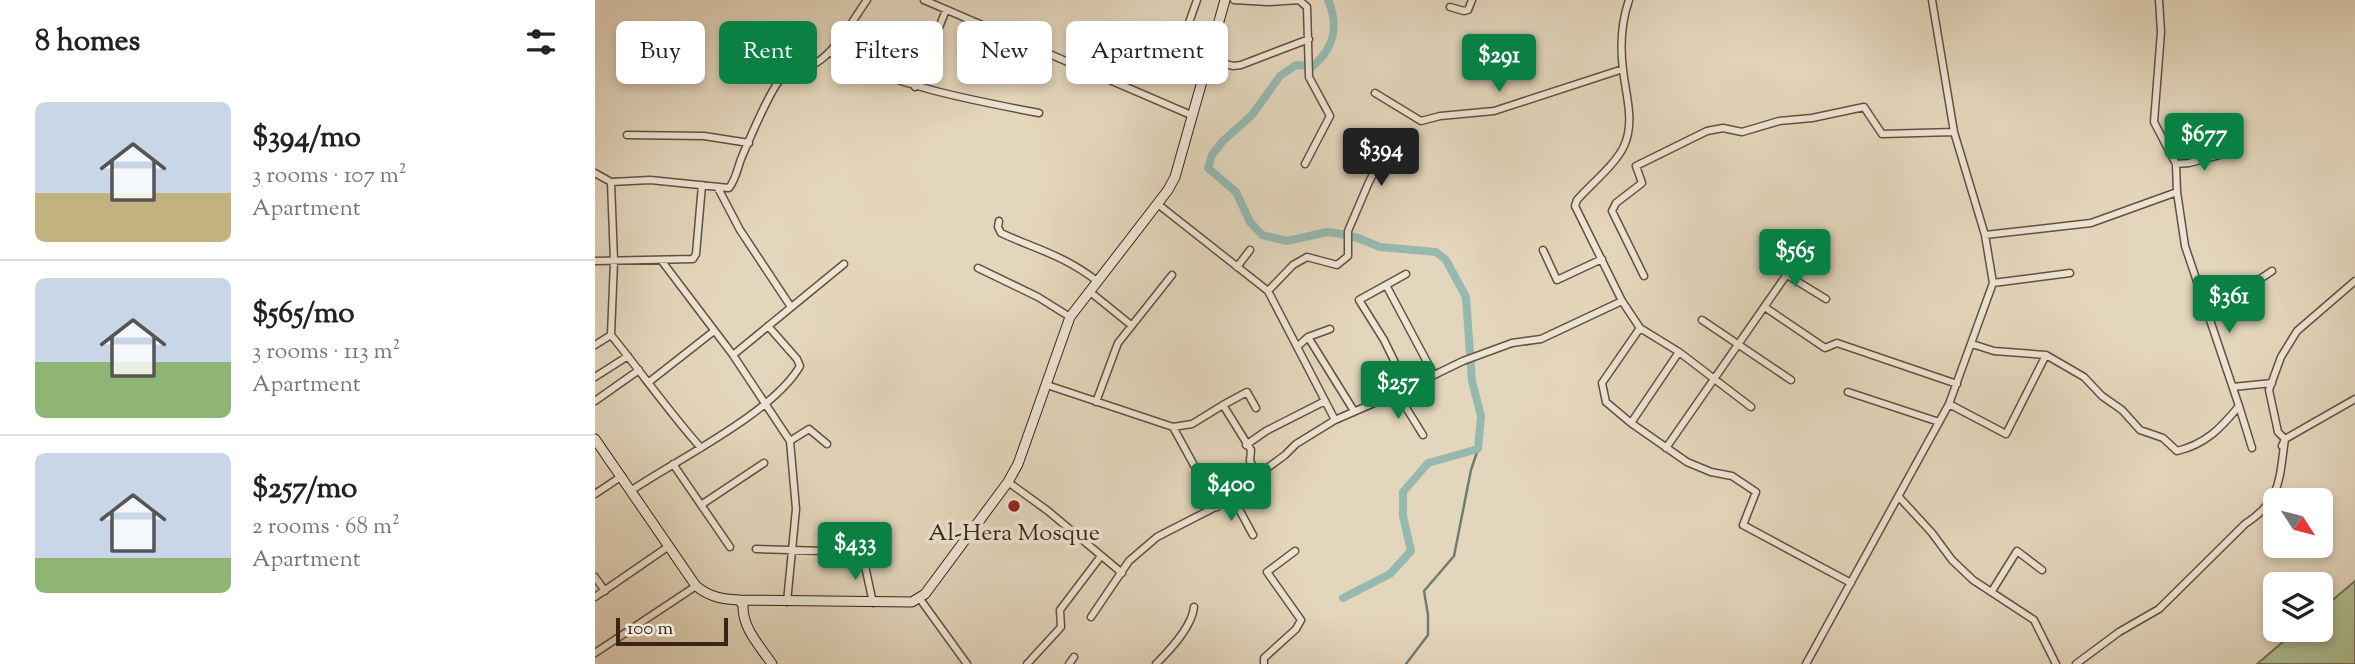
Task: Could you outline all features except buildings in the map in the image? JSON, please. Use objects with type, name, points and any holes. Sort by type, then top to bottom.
[{"type":"street","points":[[595,173],[611,182],[650,180],[729,188],[779,80],[793,70],[817,62],[829,52],[867,0]]},
{"type":"street","points":[[924,0],[1191,115]]},
{"type":"street","points":[[1190,21],[1197,0]]},
{"type":"street","points":[[1219,21],[1225,0]]},
{"type":"street","points":[[1234,0],[1299,0],[1307,7],[1310,77],[1329,116],[1305,164]]},
{"type":"street","points":[[1450,7],[1468,10],[1472,0]]},
{"type":"street","points":[[1629,0],[1621,41],[1630,115],[1628,135],[1622,150],[1577,200],[1575,206],[1622,300],[1640,328],[1679,352],[1751,407]]},
{"type":"street","points":[[1806,664],[1949,404],[1993,284],[1985,235],[1954,132],[1932,0]]},
{"type":"street","points":[[2159,0],[2161,32],[2154,122],[2176,164],[2176,192],[2185,246],[2252,448]]},
{"type":"street","points":[[915,87],[946,10]]},
{"type":"street","points":[[1228,65],[1241,65],[1309,39]]},
{"type":"street","points":[[829,52],[915,87],[1039,113]]},
{"type":"street","points":[[1375,93],[1422,121],[1440,116],[1494,111],[1623,69]]},
{"type":"street","points":[[595,440],[696,586],[706,594],[739,600],[787,602],[873,603],[912,602],[920,599],[1008,482],[1018,464],[1070,317],[1159,205],[1175,177],[1200,84]]},
{"type":"street","points":[[1644,276],[1612,211],[1616,203],[1642,183],[1636,166],[1685,141],[1707,131],[1723,128],[1742,132],[1779,121],[1812,118],[1864,107],[1882,134],[1954,132]]},
{"type":"street","points":[[627,135],[704,136],[748,144]]},
{"type":"street","points":[[1268,291],[1293,265],[1307,257],[1336,265],[1349,256],[1348,231],[1393,136]]},
{"type":"street","points":[[2176,164],[2228,153]]},
{"type":"street","points":[[611,182],[614,261],[611,335],[678,423],[701,448]]},
{"type":"street","points":[[595,261],[661,261],[695,257],[702,185]]},
{"type":"street","points":[[718,188],[740,230],[791,307]]},
{"type":"street","points":[[1985,235],[2091,223],[2176,192]]},
{"type":"street","points":[[1159,205],[1268,291],[1335,420]]},
{"type":"street","points":[[999,221],[1001,233],[1058,255],[1097,281]]},
{"type":"street","points":[[1237,267],[1250,250]]},
{"type":"street","points":[[1543,250],[1557,280],[1602,259]]},
{"type":"street","points":[[1666,448],[1766,308],[1801,254]]},
{"type":"street","points":[[661,261],[733,355],[790,441],[795,487],[787,602]]},
{"type":"street","points":[[733,355],[844,264]]},
{"type":"street","points":[[978,268],[1038,297],[1070,317]]},
{"type":"street","points":[[2199,287],[2260,279],[2272,271]]},
{"type":"street","points":[[1406,274],[1359,300],[1384,340],[1407,387]]},
{"type":"street","points":[[1993,284],[2070,274]]},
{"type":"street","points":[[1096,402],[1118,343],[1172,275]]},
{"type":"street","points":[[1787,275],[1826,299]]},
{"type":"street","points":[[2285,439],[2278,432],[2269,390],[2281,357],[2297,331],[2355,281]]},
{"type":"street","points":[[1386,285],[1434,375]]},
{"type":"street","points":[[1089,291],[1131,325]]},
{"type":"street","points":[[1091,617],[1129,561],[1157,537],[1233,498],[1296,443],[1335,420],[1463,361],[1512,343],[1541,339],[1622,300]]},
{"type":"street","points":[[1766,308],[1825,348],[1837,343],[1958,384]]},
{"type":"street","points":[[1702,320],[1791,380]]},
{"type":"street","points":[[632,490],[701,448],[765,404],[800,366],[768,326]]},
{"type":"street","points":[[1640,328],[1602,383],[1606,402],[1687,462],[1711,472],[1732,476],[1756,492],[1743,525],[1851,583]]},
{"type":"street","points":[[1297,347],[1308,337],[1330,329]]},
{"type":"street","points":[[649,382],[714,331]]},
{"type":"street","points":[[595,345],[611,335]]},
{"type":"street","points":[[1308,337],[1354,411]]},
{"type":"street","points":[[1972,344],[1994,351],[2046,355],[2084,377],[2102,396],[2122,410],[2140,430],[2163,438],[2178,450],[2194,447],[2217,432],[2239,406]]},
{"type":"street","points":[[1631,423],[1679,352]]},
{"type":"street","points":[[1949,404],[2006,434],[2046,355]]},
{"type":"street","points":[[595,377],[628,356]]},
{"type":"street","points":[[595,401],[639,370]]},
{"type":"street","points":[[2233,387],[2272,383]]},
{"type":"street","points":[[1047,385],[1173,427],[1192,424],[1247,392],[1256,408]]},
{"type":"street","points":[[1848,391],[1939,422]]},
{"type":"street","points":[[1397,393],[1423,435]]},
{"type":"street","points":[[2282,446],[2285,439],[2355,399]]},
{"type":"street","points":[[1246,444],[1325,401]]},
{"type":"street","points":[[1223,405],[1251,450],[1250,461],[1258,475]]},
{"type":"street","points":[[1173,427],[1217,507]]},
{"type":"street","points":[[790,441],[809,429],[827,444]]},
{"type":"street","points":[[2076,664],[2119,632],[2159,609],[2245,524],[2259,515],[2277,494],[2285,439]]},
{"type":"street","points":[[701,505],[764,463]]},
{"type":"street","points":[[673,464],[730,547]]},
{"type":"street","points":[[595,494],[622,476]]},
{"type":"street","points":[[1008,482],[1048,511],[1122,573]]},
{"type":"street","points":[[1233,498],[1253,535]]},
{"type":"street","points":[[1899,498],[1932,533],[1952,560],[1973,580],[2034,620],[2056,664]]},
{"type":"street","points":[[595,597],[669,546]]},
{"type":"street","points":[[756,549],[862,552],[873,603]]},
{"type":"street","points":[[1264,664],[1264,658],[1296,629],[1301,620],[1267,572],[1295,551]]},
{"type":"street","points":[[1992,591],[2017,551],[2042,570]]},
{"type":"street","points":[[1027,664],[1061,627],[1060,610],[1101,556]]},
{"type":"street","points":[[595,577],[605,591]]},
{"type":"street","points":[[595,653],[696,586]]},
{"type":"street","points":[[920,599],[967,664]]},
{"type":"street","points":[[739,600],[743,605],[745,624],[772,664]]},
{"type":"street","points":[[1156,664],[1181,634],[1194,607]]},
{"type":"street","points":[[1069,664],[1074,657]]},
{"type":"green space","points":[[2355,581],[2355,664],[2257,664],[2283,642],[2333,642],[2333,600]]},
{"type":"waterway","points":[[1328,0],[1334,27],[1326,51],[1313,66],[1296,65],[1280,76],[1252,115],[1223,141],[1212,155],[1208,168],[1236,192],[1250,222],[1262,235],[1287,241],[1327,232],[1336,233],[1380,247],[1436,252],[1446,260],[1466,297],[1472,381],[1481,416],[1478,449],[1428,463],[1403,492],[1403,516],[1411,551],[1390,574],[1343,598]]},
{"type":"waterway","points":[[1406,664],[1428,635],[1424,591],[1454,556],[1471,470],[1478,449]]},
{"type":"place","name":"Al-Hera Mosque","points":[[1014,506]]}]
